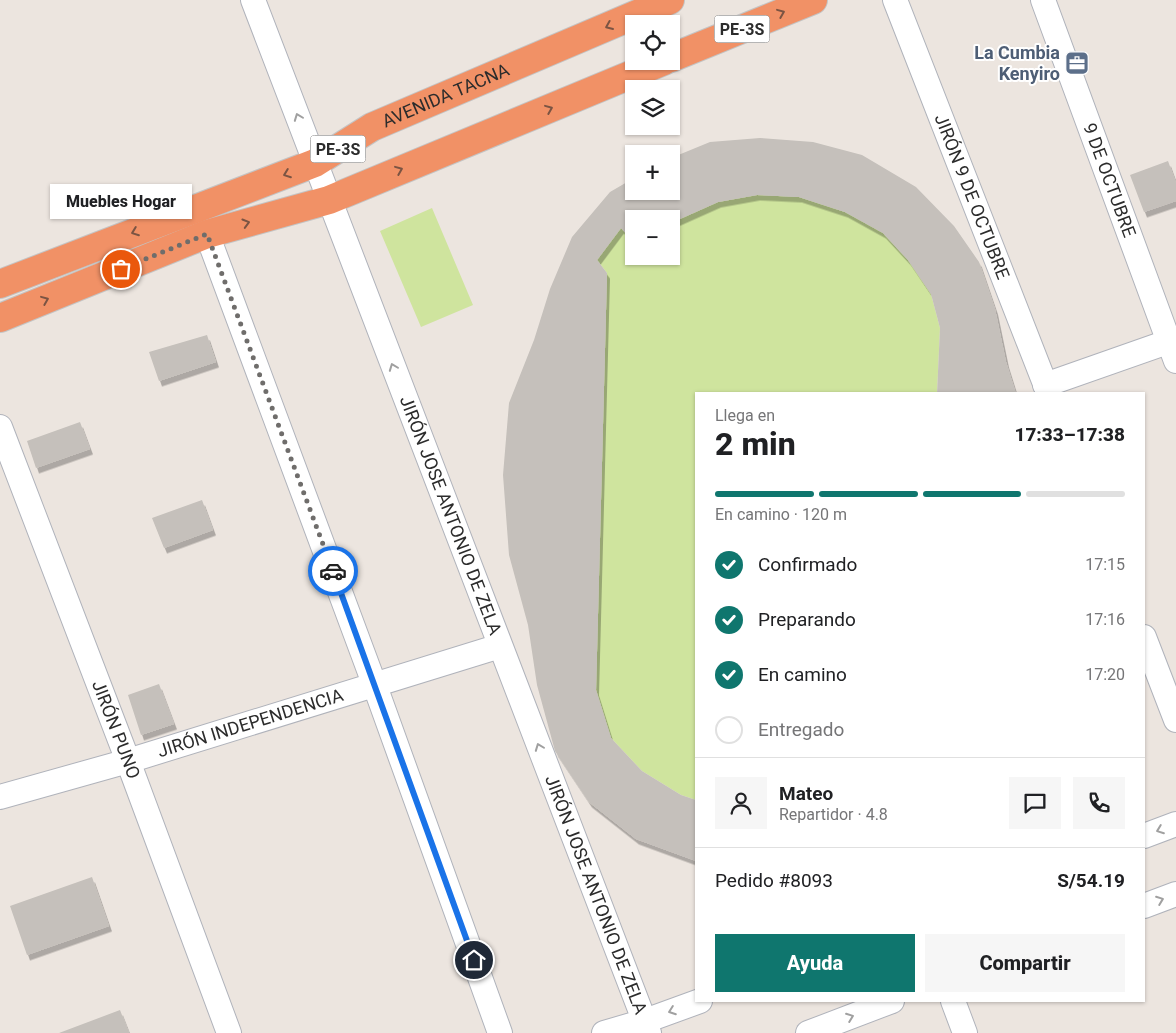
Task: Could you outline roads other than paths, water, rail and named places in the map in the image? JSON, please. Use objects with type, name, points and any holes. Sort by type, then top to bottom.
[{"type":"highway","name":"AVENIDA TACNA","points":[[0,284],[315,163],[372,127],[669,0]]},
{"type":"highway","name":"PE-3S","points":[[680,54],[813,0]]},
{"type":"highway","name":"PE-3S","points":[[0,318],[207,234],[328,200],[642,70]]},
{"type":"street","name":"JIRÓN JOSE ANTONIO DE ZELA","points":[[253,0],[328,200],[647,1027]]},
{"type":"street","name":"JIRÓN 9 DE OCTUBRE","points":[[895,0],[1047,390]]},
{"type":"street","name":"9 DE OCTUBRE","points":[[1043,0],[1174,347]]},
{"type":"street","points":[[207,234],[375,686],[500,1033]]},
{"type":"street","points":[[1047,390],[1174,347]]},
{"type":"street","name":"JIRÓN PUNO","points":[[0,427],[128,761],[229,1033]]},
{"type":"street","points":[[1145,640],[1176,720]]},
{"type":"street","name":"JIRÓN INDEPENDENCIA","points":[[1,795],[128,761],[500,646]]},
{"type":"street","points":[[1145,836],[1176,824]]},
{"type":"street","points":[[1145,906],[1176,894]]},
{"type":"street","points":[[604,1033],[647,1027],[698,1002]]},
{"type":"street","points":[[808,1033],[889,1002]]},
{"type":"street","points":[[953,1002],[965,1033]]},
{"type":"place","name":"La Cumbia Kenyiro","points":[[1077,63]]},
{"type":"place","name":"Muebles Hogar","points":[[121,269]]}]
